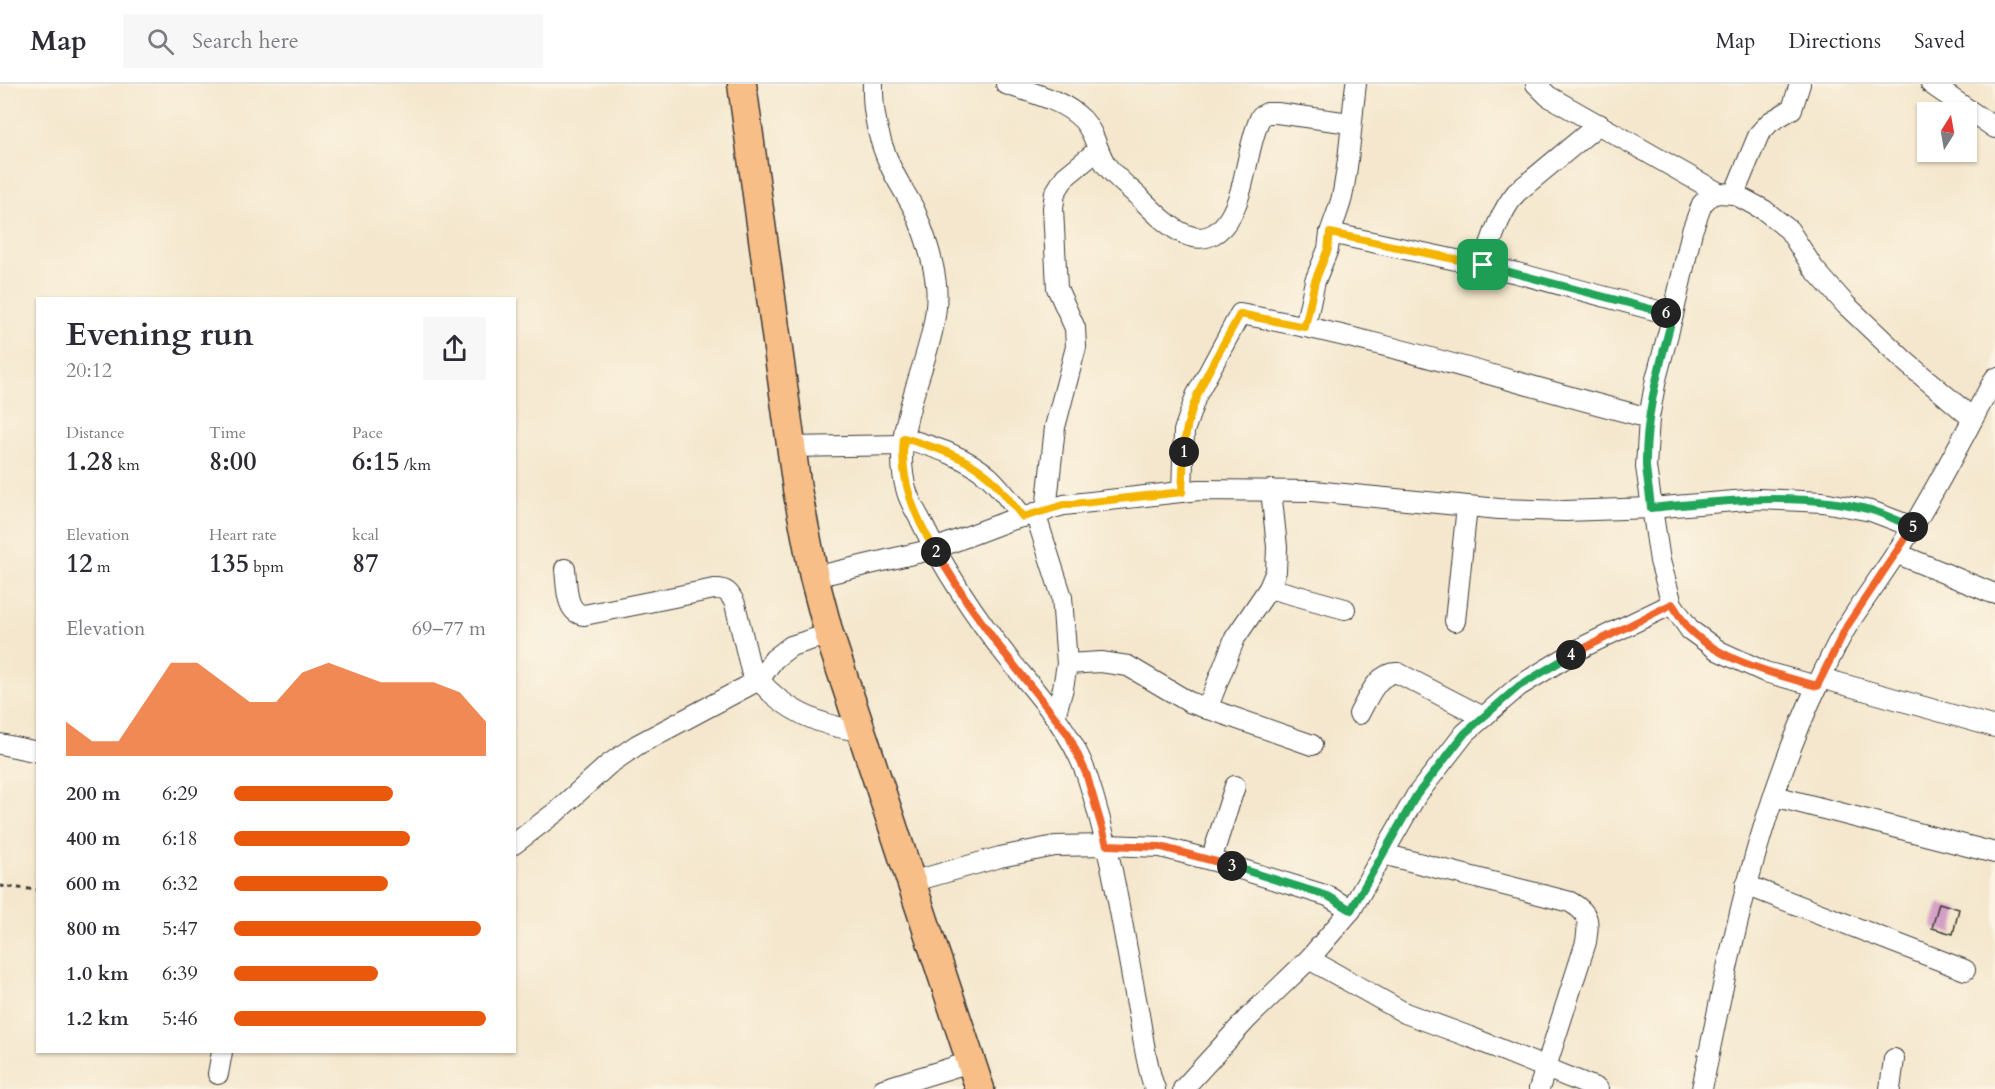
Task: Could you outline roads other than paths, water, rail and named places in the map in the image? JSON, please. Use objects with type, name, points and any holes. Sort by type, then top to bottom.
[{"type":"highway","points":[[742,84],[797,489],[814,577],[829,634],[860,731],[980,1089]]},
{"type":"street","points":[[873,84],[872,101],[876,126],[889,164],[914,209],[930,248],[936,286],[935,317],[906,420],[902,457],[906,491],[934,549],[992,636],[1068,734],[1086,773],[1107,845],[1155,1089]]},
{"type":"street","points":[[1305,327],[1315,281],[1328,249],[1330,233],[1342,198],[1350,148],[1350,123],[1356,84]]},
{"type":"street","points":[[1536,84],[1548,96],[1727,194],[1764,210],[1789,230],[1814,269],[1846,305],[1907,363],[1972,418]]},
{"type":"street","points":[[1727,194],[1759,134],[1770,122],[1791,110],[1800,84]]},
{"type":"street","points":[[1931,84],[1995,128]]},
{"type":"street","points":[[1017,86],[1062,104],[1075,113],[1085,122],[1094,136],[1098,150],[1109,169],[1171,228],[1182,234],[1201,237],[1209,236],[1218,230],[1227,221],[1235,207],[1261,116],[1267,113],[1277,113],[1350,123]]},
{"type":"street","points":[[1483,265],[1497,223],[1516,193],[1599,124]]},
{"type":"street","points":[[1055,716],[1067,664],[1062,597],[1034,514],[1076,347],[1074,328],[1057,288],[1053,208],[1055,193],[1065,177],[1098,150]]},
{"type":"street","points":[[1727,194],[1711,195],[1702,204],[1692,231],[1649,418],[1646,467],[1651,508],[1660,561],[1672,604],[1690,630],[1719,651],[1765,672],[1819,682],[1995,727]]},
{"type":"street","points":[[1330,233],[1483,265],[1673,315]]},
{"type":"street","points":[[1182,492],[1184,430],[1196,396],[1240,314],[1305,327],[1425,357],[1649,418]]},
{"type":"street","points":[[1702,1089],[1726,966],[1746,885],[1783,769],[1819,682],[1847,626],[1913,527],[1995,378]]},
{"type":"street","points":[[791,447],[903,442],[942,450],[968,462],[1034,514]]},
{"type":"street","points":[[1208,709],[1234,638],[1269,588],[1276,571],[1271,490]]},
{"type":"street","points":[[814,577],[934,549],[1064,505],[1182,492],[1314,491],[1499,509],[1565,511],[1651,508],[1758,499],[1823,502],[1871,510],[1913,527]]},
{"type":"street","points":[[1455,621],[1467,506]]},
{"type":"street","points":[[1896,553],[1992,593]]},
{"type":"street","points":[[565,569],[570,607],[578,614],[584,615],[722,588],[731,594],[735,604],[757,681],[786,706],[828,725],[860,731]]},
{"type":"street","points":[[1269,588],[1345,609]]},
{"type":"street","points":[[1183,1089],[1247,1019],[1309,959],[1351,910],[1416,796],[1465,733],[1519,686],[1585,646],[1672,604]]},
{"type":"street","points":[[516,842],[556,812],[608,765],[636,745],[757,681],[774,658],[791,646],[829,634]]},
{"type":"street","points":[[1067,664],[1101,662],[1128,666],[1174,695],[1312,745]]},
{"type":"street","points":[[1359,714],[1381,679],[1386,674],[1392,673],[1483,717]]},
{"type":"street","points":[[0,744],[36,752]]},
{"type":"street","points":[[1211,860],[1235,786]]},
{"type":"street","points":[[1774,796],[1995,853]]},
{"type":"street","points":[[910,882],[1011,855],[1055,846],[1161,847],[1328,896],[1351,910]]},
{"type":"street","points":[[1383,854],[1570,902],[1581,908],[1587,915],[1586,942],[1539,1089]]},
{"type":"street","points":[[1746,885],[1965,970]]},
{"type":"street","points":[[1309,959],[1405,1013],[1598,1089]]},
{"type":"street","points":[[218,1074],[222,1053]]},
{"type":"street","points":[[1890,1089],[1894,1059]]},
{"type":"street","points":[[885,1089],[970,1062]]}]
